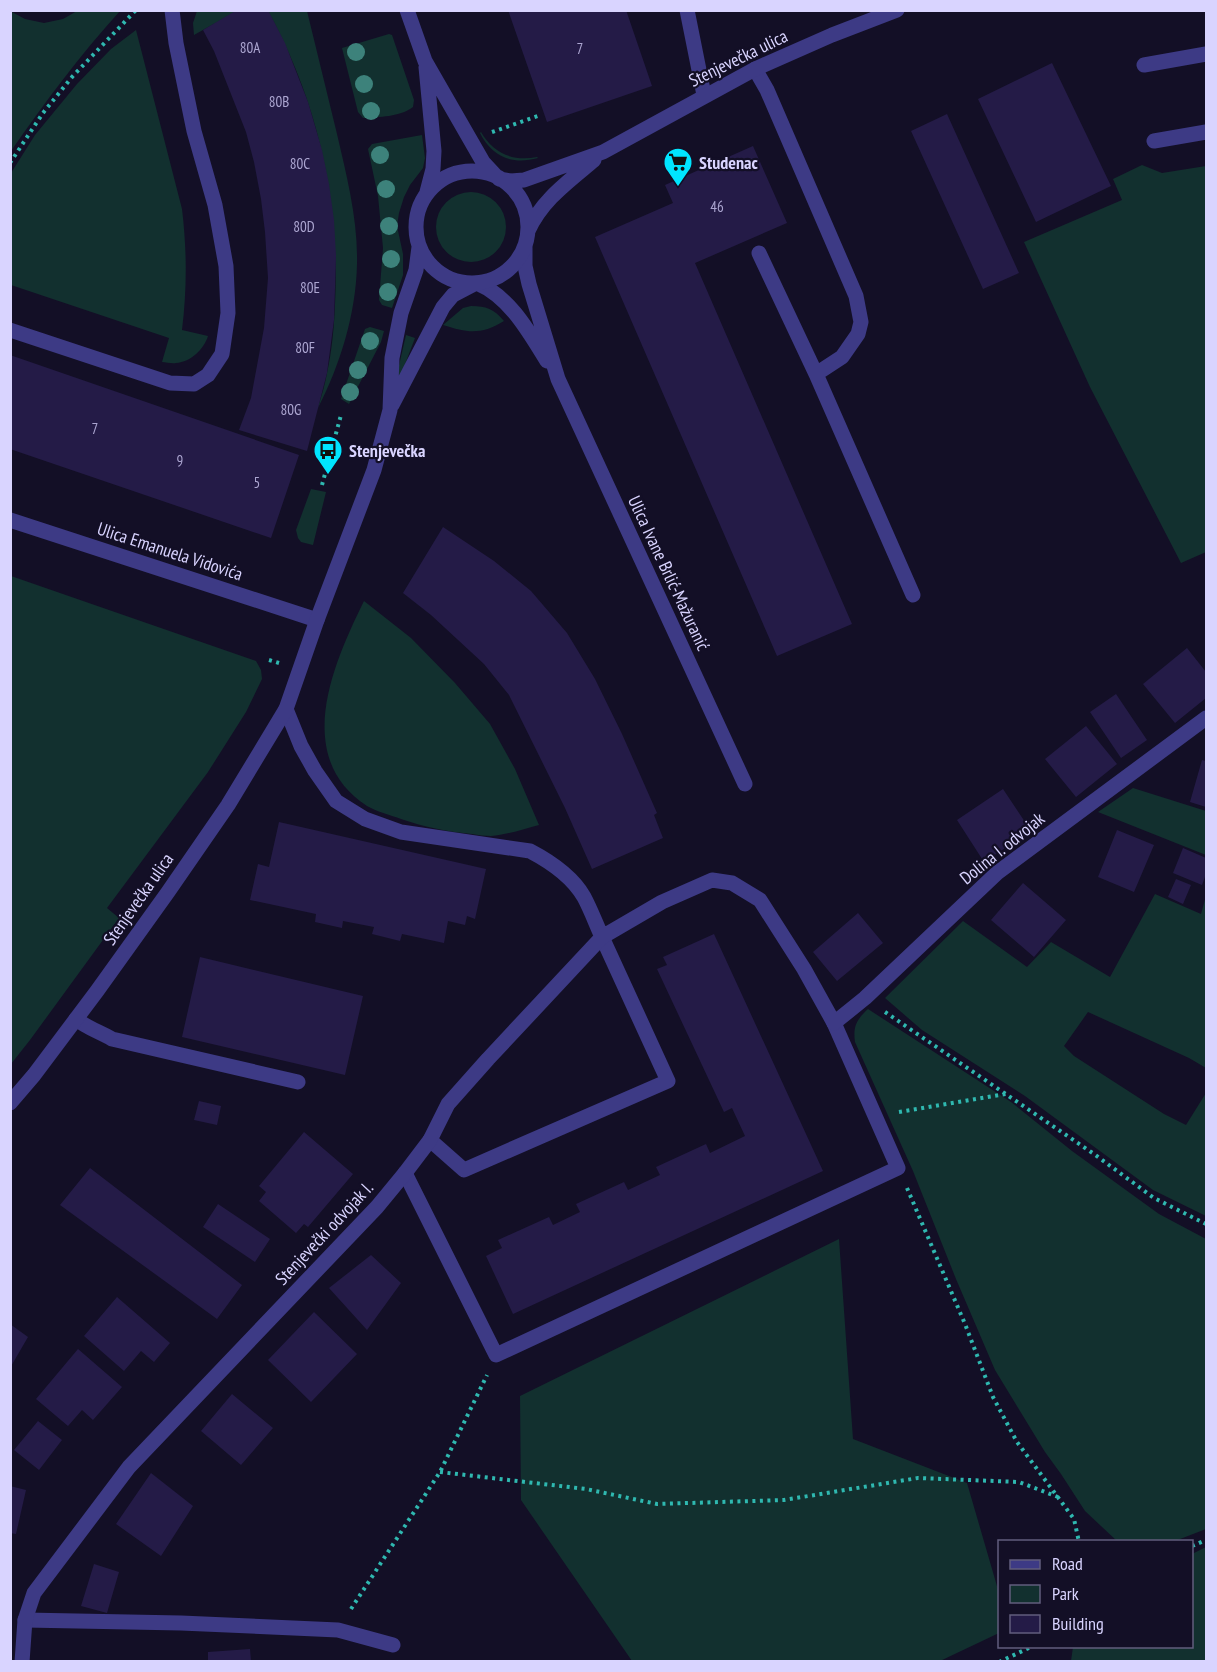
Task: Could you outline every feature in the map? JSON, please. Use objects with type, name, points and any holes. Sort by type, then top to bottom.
[{"type":"street","points":[[10,330],[170,383],[194,384],[208,375],[222,354],[228,313],[226,266],[215,205],[194,130],[176,43],[172,10]]},
{"type":"street","points":[[407,10],[425,61],[483,162],[499,179]]},
{"type":"street","points":[[687,10],[704,95]]},
{"type":"street","name":"Stenjevečka ulica","points":[[499,179],[524,180],[603,152],[755,69],[832,35],[897,10]]},
{"type":"street","points":[[1144,65],[1206,54]]},
{"type":"street","points":[[425,61],[434,169],[427,193],[418,210],[415,228],[419,247],[428,263],[442,276],[457,282],[490,281],[504,274],[516,262],[525,248],[528,231],[526,214],[520,198],[508,184],[493,175],[475,171],[456,173],[440,180],[427,193]]},
{"type":"street","points":[[755,69],[767,90],[856,296],[861,322],[858,334],[842,357],[816,374]]},
{"type":"street","points":[[1154,141],[1206,132]]},
{"type":"street","name":"Stenjevečka ulica","points":[[528,231],[534,217],[548,199],[603,152]]},
{"type":"street","name":"Stenjevečka ulica","points":[[390,410],[392,358],[401,313],[416,270],[419,247]]},
{"type":"street","name":"Ulica Ivane Brlić-Mažuranić","points":[[525,248],[525,266],[529,284],[558,379],[745,784]]},
{"type":"street","points":[[759,253],[816,374],[913,595]]},
{"type":"street","name":"Stenjevečka ulica","points":[[10,1103],[34,1075],[135,938],[228,805],[286,709],[316,620],[374,470],[390,410],[443,307],[453,295],[476,283]]},
{"type":"street","name":"Ulica Ivane Brlić-Mažuranić","points":[[476,283],[489,288],[498,295],[524,326],[558,379]]},
{"type":"street","name":"Ulica Emanuela Vidovića","points":[[10,520],[316,620]]},
{"type":"street","points":[[286,709],[301,746],[336,801],[365,819],[402,832],[530,851],[549,861],[569,878],[584,897],[668,1082],[464,1170],[430,1140]]},
{"type":"street","name":"Dolina I. odvojak","points":[[834,1023],[865,998],[997,873],[1206,718]]},
{"type":"street","name":"Stenjevečki odvojak I.","points":[[22,1662],[25,1620],[34,1593],[129,1467],[328,1259],[405,1173],[430,1140],[448,1104],[602,937],[662,902],[712,880],[732,883],[760,900],[804,969],[834,1023]]},
{"type":"street","points":[[76,1019],[86,1028],[112,1039],[298,1082]]},
{"type":"street","points":[[405,1173],[496,1355],[898,1168],[834,1023]]},
{"type":"street","points":[[25,1620],[181,1623],[338,1630],[393,1645]]},
{"type":"path","points":[[10,163],[43,113],[72,77],[136,10]]},
{"type":"path","points":[[489,134],[538,116]]},
{"type":"path","points":[[322,484],[341,415]]},
{"type":"path","points":[[865,998],[1094,1154],[1154,1198],[1206,1224]]},
{"type":"path","points":[[875,1116],[1006,1094]]},
{"type":"path","points":[[898,1168],[965,1324],[993,1397],[1017,1442],[1074,1519],[1079,1540]]},
{"type":"path","points":[[338,1630],[440,1472],[496,1355]]},
{"type":"path","points":[[440,1472],[586,1490],[657,1504],[784,1500],[918,1478],[1019,1482],[1058,1497]]},
{"type":"path","points":[[999,1662],[1031,1648]]},
{"type":"green space","points":[[10,11],[25,19],[44,23],[63,19],[77,11],[120,11],[63,79],[11,151]]},
{"type":"green space","points":[[197,11],[237,11],[194,35],[193,23]]},
{"type":"green space","points":[[268,11],[307,11],[354,215],[357,264],[354,302],[340,357],[318,408],[329,365],[335,313],[334,228],[322,153],[312,117],[300,81]]},
{"type":"green space","points":[[136,30],[182,209],[186,270],[182,330],[208,336],[196,354],[182,362],[162,362],[169,338],[11,285],[11,173],[35,135],[77,84],[111,49]]},
{"type":"green space","points":[[392,35],[414,100],[413,107],[396,115],[363,118],[358,112],[342,48]]},
{"type":"green space","points":[[481,132],[491,145],[505,154],[520,158],[538,158],[520,160],[504,157],[490,148]]},
{"type":"green space","points":[[422,135],[425,158],[423,168],[410,185],[399,213],[397,226],[403,254],[403,275],[392,308],[382,305],[379,300],[383,248],[378,196],[368,149],[372,144]]},
{"type":"green space","points":[[1142,165],[1162,173],[1206,166],[1206,552],[1181,563],[1090,387],[1024,242],[1122,200],[1113,179]]},
{"type":"green space","points":[[471,192],[484,195],[496,202],[503,214],[506,227],[503,240],[496,252],[484,259],[471,262],[458,259],[446,252],[439,240],[436,227],[439,214],[446,202],[458,195]]},
{"type":"green space","points":[[471,306],[489,309],[504,321],[481,331],[460,330],[443,325],[463,308]]},
{"type":"green space","points":[[370,327],[384,331],[381,342],[349,404],[341,399],[365,329]]},
{"type":"green space","points":[[406,335],[415,338],[396,388],[394,387]]},
{"type":"green space","points":[[311,489],[326,492],[313,545],[301,542],[296,530]]},
{"type":"green space","points":[[11,576],[256,661],[261,670],[262,679],[246,712],[208,772],[107,908],[119,918],[11,1064]]},
{"type":"green space","points":[[364,601],[411,638],[455,683],[490,724],[515,769],[539,825],[491,836],[437,829],[371,808],[344,786],[331,762],[325,736],[326,709],[341,653]]},
{"type":"green space","points":[[1133,788],[1206,811],[1206,855],[1098,812]]},
{"type":"green space","points":[[1155,894],[1201,914],[1206,896],[1206,1068],[1088,1012],[1064,1046],[1074,1056],[1164,1114],[1186,1125],[1206,1093],[1206,1216],[1153,1190],[1025,1096],[922,1030],[885,998],[963,921],[1027,967],[1051,942],[1110,977]]},
{"type":"green space","points":[[868,1009],[1011,1102],[1072,1151],[1159,1214],[1206,1239],[1206,1529],[1178,1540],[1116,1540],[1085,1511],[1045,1452],[995,1370],[913,1171],[855,1042],[854,1032],[861,1017]]},
{"type":"green space","points":[[839,1239],[853,1439],[967,1483],[998,1590],[998,1633],[940,1661],[632,1661],[521,1500],[520,1396]]},
{"type":"green space","points":[[1206,1547],[1206,1661],[1071,1661],[1073,1648],[1193,1648],[1193,1554]]},
{"type":"building","points":[[237,10],[268,10],[285,43],[308,102],[329,184],[336,256],[334,320],[327,373],[307,451],[239,430],[251,398],[264,328],[268,278],[265,232],[254,162],[246,132],[214,51],[203,30]]},
{"type":"building","points":[[508,10],[626,10],[652,86],[547,122]]},
{"type":"building","points":[[1052,63],[1111,186],[1036,222],[978,99]]},
{"type":"building","points":[[947,114],[1019,273],[983,289],[911,131]]},
{"type":"building","points":[[753,146],[787,223],[695,263],[852,624],[777,656],[595,237],[673,203],[665,185]]},
{"type":"building","points":[[10,355],[299,455],[271,538],[10,449]]},
{"type":"building","points":[[443,527],[494,561],[531,591],[567,633],[595,679],[622,734],[657,813],[654,815],[663,838],[592,869],[565,808],[509,695],[484,664],[431,615],[403,593]]},
{"type":"building","points":[[1187,648],[1206,672],[1206,698],[1175,723],[1143,684]]},
{"type":"building","points":[[1116,694],[1147,740],[1121,758],[1090,712]]},
{"type":"building","points":[[1086,726],[1117,764],[1076,797],[1045,759]]},
{"type":"building","points":[[1202,760],[1206,761],[1206,807],[1190,802]]},
{"type":"building","points":[[1003,789],[1031,831],[984,862],[957,820]]},
{"type":"building","points":[[279,822],[486,869],[475,919],[467,916],[465,925],[448,921],[444,943],[402,934],[400,941],[372,934],[374,927],[343,921],[342,928],[315,922],[316,914],[250,900],[258,864],[269,867]]},
{"type":"building","points":[[1117,830],[1154,845],[1134,892],[1098,877]]},
{"type":"building","points":[[1183,848],[1206,858],[1206,874],[1202,885],[1173,873]]},
{"type":"building","points":[[1176,879],[1191,885],[1183,904],[1168,897]]},
{"type":"building","points":[[1023,883],[1066,920],[1034,957],[991,920]]},
{"type":"building","points":[[858,913],[883,943],[837,981],[813,952]]},
{"type":"building","points":[[714,934],[823,1171],[513,1314],[486,1256],[502,1248],[498,1240],[549,1217],[553,1225],[580,1212],[576,1204],[624,1182],[628,1190],[660,1175],[656,1167],[706,1144],[710,1153],[745,1136],[732,1108],[724,1112],[657,969],[667,965],[663,957]]},
{"type":"building","points":[[200,957],[363,996],[345,1075],[182,1037]]},
{"type":"building","points":[[199,1101],[221,1106],[217,1125],[194,1120]]},
{"type":"building","points":[[304,1132],[353,1174],[308,1227],[304,1224],[296,1233],[259,1201],[266,1192],[259,1186]]},
{"type":"building","points":[[90,1168],[242,1285],[217,1319],[60,1205]]},
{"type":"building","points":[[218,1204],[270,1239],[255,1262],[203,1227]]},
{"type":"building","points":[[371,1255],[401,1283],[367,1330],[329,1288]]},
{"type":"building","points":[[117,1297],[170,1343],[154,1362],[141,1351],[124,1371],[84,1336]]},
{"type":"building","points":[[314,1312],[357,1354],[311,1402],[268,1360]]},
{"type":"building","points":[[10,1324],[28,1337],[10,1368]]},
{"type":"building","points":[[78,1349],[122,1387],[93,1420],[82,1410],[68,1426],[36,1399]]},
{"type":"building","points":[[232,1394],[273,1428],[241,1465],[201,1431]]},
{"type":"building","points":[[38,1421],[62,1440],[39,1470],[14,1450]]},
{"type":"building","points":[[151,1473],[193,1506],[161,1556],[116,1524]]},
{"type":"building","points":[[10,1486],[26,1490],[16,1534],[10,1533]]},
{"type":"building","points":[[94,1564],[119,1572],[107,1613],[81,1606]]},
{"type":"building","points":[[250,1649],[251,1662],[208,1662],[208,1652]]},
{"type":"place","name":"Studenac","points":[[678,188]]},
{"type":"place","name":"Stenjevečka","points":[[328,476]]}]
